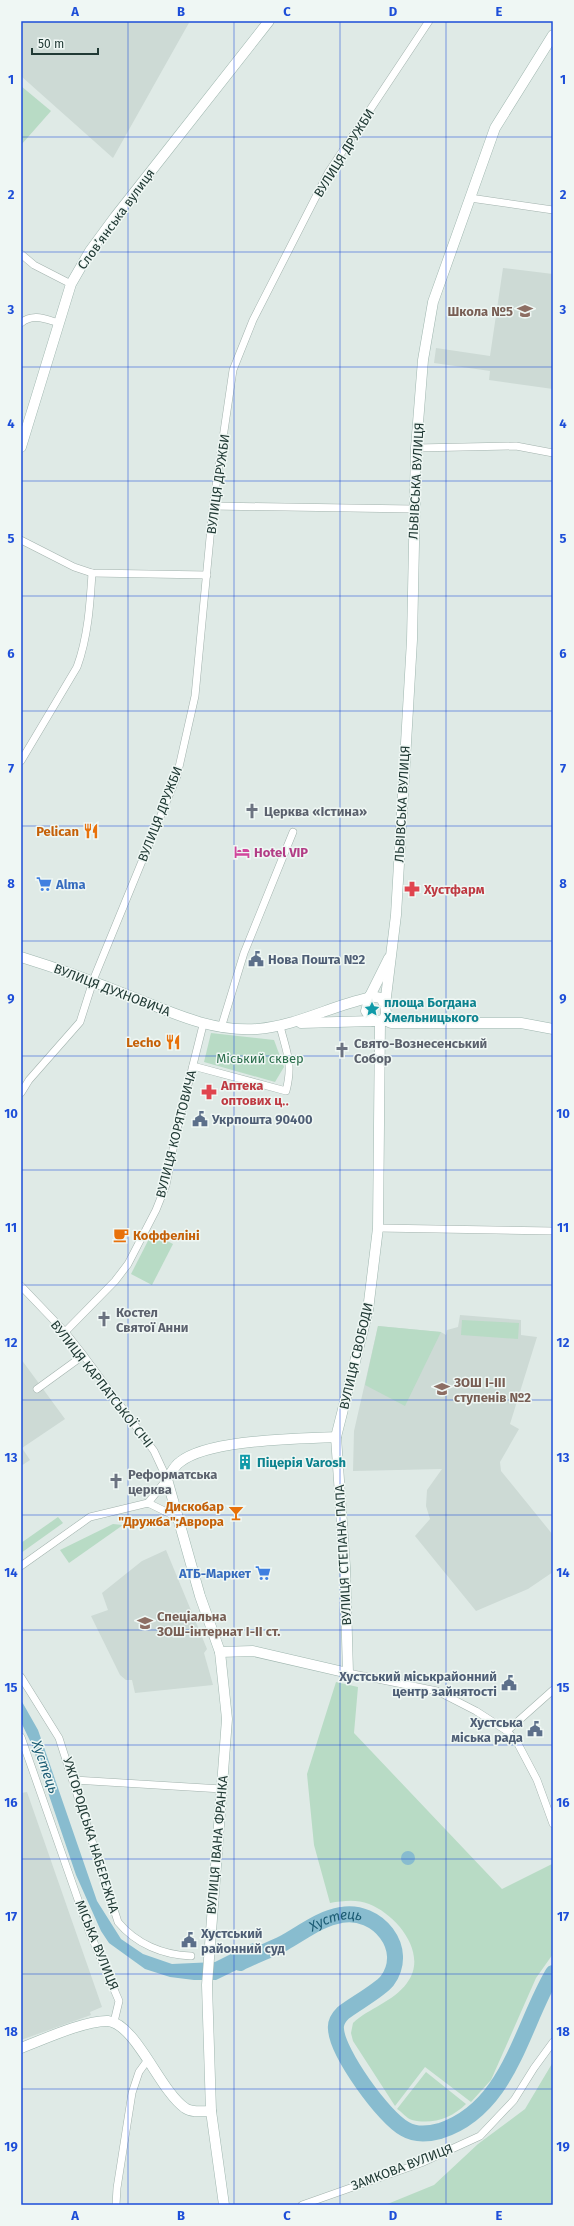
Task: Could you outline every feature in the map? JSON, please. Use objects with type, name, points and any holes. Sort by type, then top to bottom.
[{"type":"main road","name":"Словʼянська вулиця","points":[[21,447],[71,284],[90,251],[269,21]]},
{"type":"main road","name":"ЛЬВІВСЬКА ВУЛИЦЯ","points":[[386,1005],[396,915],[412,640],[413,509],[423,360],[433,302],[495,128],[553,35]]},
{"type":"main road","name":"ЛЬВІВСЬКА ВУЛИЦЯ","points":[[369,997],[391,954]]},
{"type":"main road","name":"ВУЛИЦЯ ДУХНОВИЧА","points":[[21,957],[93,982],[204,1025]]},
{"type":"main road","points":[[284,1025],[369,997],[381,998],[386,1005],[386,1013],[379,1021]]},
{"type":"main road","points":[[369,997],[366,1011],[379,1021]]},
{"type":"main road","points":[[204,1025],[238,1030],[284,1025],[379,1021],[391,1023],[521,1023],[553,1029]]},
{"type":"main road","name":"ВУЛИЦЯ СВОБОДИ","points":[[336,1437],[368,1310],[378,1228],[379,1021]]},
{"type":"main road","points":[[167,1479],[180,1461],[214,1448],[249,1442],[336,1437]]},
{"type":"main road","name":"ВУЛИЦЯ СТЕПАНА ПАПА","points":[[336,1437],[345,1567],[348,1673]]},
{"type":"main road","name":"ВУЛИЦЯ КАРПАТСЬКОЇ СІЧІ","points":[[167,1479],[200,1596],[220,1652]]},
{"type":"main road","points":[[220,1652],[253,1651],[348,1673]]},
{"type":"main road","name":"ВУЛИЦЯ ІВАНА ФРАНКА","points":[[220,1652],[226,1719],[207,1985],[211,2111],[224,2205]]},
{"type":"main road","points":[[21,2048],[82,2026],[106,2021],[114,2022],[129,2033],[147,2061],[184,2108],[195,2112],[211,2111]]},
{"type":"street","name":"ВУЛИЦЯ ДРУЖБИ","points":[[21,1093],[29,1080],[80,1022],[93,982],[177,776],[195,696],[213,506],[233,370],[253,320],[328,173],[429,21]]},
{"type":"street","points":[[470,198],[553,210]]},
{"type":"street","points":[[21,254],[34,265],[71,284]]},
{"type":"street","points":[[21,323],[30,317],[37,317],[58,323]]},
{"type":"street","points":[[416,448],[516,446],[553,453]]},
{"type":"street","points":[[213,506],[413,509]]},
{"type":"street","points":[[21,540],[74,567],[92,573],[207,575]]},
{"type":"street","points":[[21,761],[77,667],[83,651],[88,624],[92,573]]},
{"type":"street","points":[[221,1028],[244,953],[293,832]]},
{"type":"street","name":"ВУЛИЦЯ КОРЯТОВИЧА","points":[[65,1332],[115,1281],[128,1264],[150,1223],[166,1184],[204,1025]]},
{"type":"street","points":[[193,1066],[286,1091],[290,1064],[284,1025]]},
{"type":"street","points":[[378,1228],[553,1231]]},
{"type":"street","name":"ВУЛИЦЯ КАРПАТСЬКОЇ СІЧІ","points":[[21,1286],[65,1332],[154,1451],[167,1479]]},
{"type":"street","points":[[37,1389],[77,1360]]},
{"type":"street","points":[[21,1566],[90,1517],[148,1503],[167,1479]]},
{"type":"street","points":[[148,1503],[178,1518]]},
{"type":"street","points":[[348,1673],[437,1691],[476,1711],[507,1731],[517,1742],[537,1780],[553,1824]]},
{"type":"street","name":"УЖГОРОДСЬКА НАБЕРЕЖНА","points":[[21,1677],[59,1738],[74,1780],[118,1922],[124,1930],[151,1948],[169,1954],[191,1956]]},
{"type":"street","points":[[507,1731],[553,1690]]},
{"type":"street","name":"МІСЬКА ВУЛИЦЯ","points":[[21,1737],[89,1931],[106,1967],[119,2001],[114,2022]]},
{"type":"street","points":[[74,1780],[222,1789]]},
{"type":"street","name":"ЗАМКОВА ВУЛИЦЯ","points":[[302,2205],[421,2163],[480,2136],[514,2100],[534,2068],[553,2042]]},
{"type":"street","points":[[116,2205],[117,2188],[132,2093],[139,2072],[147,2061]]},
{"type":"shaded area","points":[[21,21],[190,21],[113,158],[21,76]]},
{"type":"shaded area","name":"Школа №5","points":[[503,268],[553,274],[553,389],[489,380],[490,371],[434,363],[436,348],[490,356]]},
{"type":"shaded area","points":[[460,1315],[521,1320],[521,1335],[537,1337],[510,1424],[519,1429],[500,1462],[501,1471],[553,1535],[553,1572],[528,1589],[476,1611],[415,1536],[430,1519],[426,1506],[427,1490],[442,1469],[353,1471],[354,1431],[378,1326],[441,1332],[446,1335],[447,1330],[458,1327]]},
{"type":"shaded area","points":[[21,1359],[65,1419],[22,1448],[30,1460],[21,1466]]},
{"type":"shaded area","name":"Спеціальна ЗОШ-інтернат І-ІІ ст.","points":[[166,1550],[207,1649],[204,1653],[213,1685],[135,1693],[132,1680],[126,1680],[120,1675],[91,1616],[108,1610],[102,1593],[142,1561]]},
{"type":"shaded area","points":[[27,1792],[102,2007],[90,2012],[91,2015],[21,2040],[21,1793]]},
{"type":"green space","points":[[21,86],[51,111],[21,145]]},
{"type":"green space","name":"Міський сквер","points":[[211,1033],[274,1040],[284,1067],[275,1082],[204,1062]]},
{"type":"green space","points":[[152,1233],[173,1244],[152,1285],[131,1274]]},
{"type":"green space","points":[[462,1320],[519,1323],[518,1339],[461,1335]]},
{"type":"green space","points":[[378,1326],[441,1332],[405,1406],[365,1385]]},
{"type":"green space","points":[[58,1517],[63,1523],[21,1553],[21,1543]]},
{"type":"green space","points":[[113,1524],[123,1525],[69,1563],[60,1550]]},
{"type":"green space","points":[[336,1682],[358,1687],[354,1733],[502,1889],[552,1864],[553,1866],[553,1954],[536,1978],[491,2080],[471,2102],[425,2067],[395,2106],[353,2041],[351,2033],[353,2023],[401,1990],[413,1972],[414,1960],[412,1948],[407,1937],[399,1926],[380,1909],[359,1901],[330,1903],[314,1845],[307,1774]]},
{"type":"green space","points":[[553,2062],[553,2205],[385,2205],[434,2185],[478,2144],[525,2109]]},
{"type":"green space","points":[[426,2072],[466,2104],[448,2117],[434,2121],[427,2122],[412,2120],[406,2117],[397,2109]]},
{"type":"water","points":[[21,1700],[38,1730],[97,1901],[121,1939],[143,1954],[172,1964],[215,1962],[253,1943],[261,1958],[216,1980],[194,1980],[170,1977],[145,1969],[109,1943],[101,1931],[76,1875],[32,1745],[21,1722]]},
{"type":"water","points":[[405,1851],[411,1851],[415,1855],[415,1861],[411,1865],[405,1865],[401,1861],[401,1855]]},
{"type":"waterway","name":"Хустець","points":[[240,1963],[284,1943],[326,1919],[341,1915],[354,1915],[367,1918],[378,1924],[386,1933],[392,1944],[395,1956],[393,1969],[384,1985],[347,2010],[339,2018],[336,2026],[338,2040],[353,2068],[374,2099],[396,2123],[409,2131],[422,2133],[440,2131],[463,2120],[482,2105],[498,2086],[553,1973]]},
{"type":"place","name":"Школа №5","points":[[525,311]]},
{"type":"place","name":"Церква «Істина»","points":[[252,811]]},
{"type":"place","name":"Pelican","points":[[91,831]]},
{"type":"place","name":"Hotel VIP","points":[[242,852]]},
{"type":"place","name":"Alma","points":[[44,884]]},
{"type":"place","name":"Хустфарм","points":[[412,889]]},
{"type":"place","name":"Нова Пошта №2","points":[[256,959]]},
{"type":"place","name":"площа Богдана Хмельницького","points":[[372,1009]]},
{"type":"place","name":"Lecho","points":[[173,1042]]},
{"type":"place","name":"Свято-Вознесенський Собор","points":[[342,1050]]},
{"type":"place","name":"Аптека оптових ц‥","points":[[209,1092]]},
{"type":"place","name":"Укрпошта 90400","points":[[200,1119]]},
{"type":"place","name":"Коффеліні","points":[[121,1235]]},
{"type":"place","name":"Костел Святої Анни","points":[[104,1319]]},
{"type":"place","name":"ЗОШ І-ІІІ ступенів №2","points":[[442,1389]]},
{"type":"place","name":"Піцерія Varosh","points":[[245,1462]]},
{"type":"place","name":"Реформатська церква","points":[[116,1481]]},
{"type":"place","name":"Дискобар \"Дружба\";Аврора","points":[[236,1513]]},
{"type":"place","name":"АТБ-Маркет","points":[[263,1573]]},
{"type":"place","name":"Спеціальна ЗОШ-інтернат І-ІІ ст.","points":[[145,1623]]},
{"type":"place","name":"Хустський міськрайонний центр зайнятості","points":[[509,1683]]},
{"type":"place","name":"Хустська міська рада","points":[[535,1729]]},
{"type":"place","name":"Хустський районний суд","points":[[189,1940]]}]
